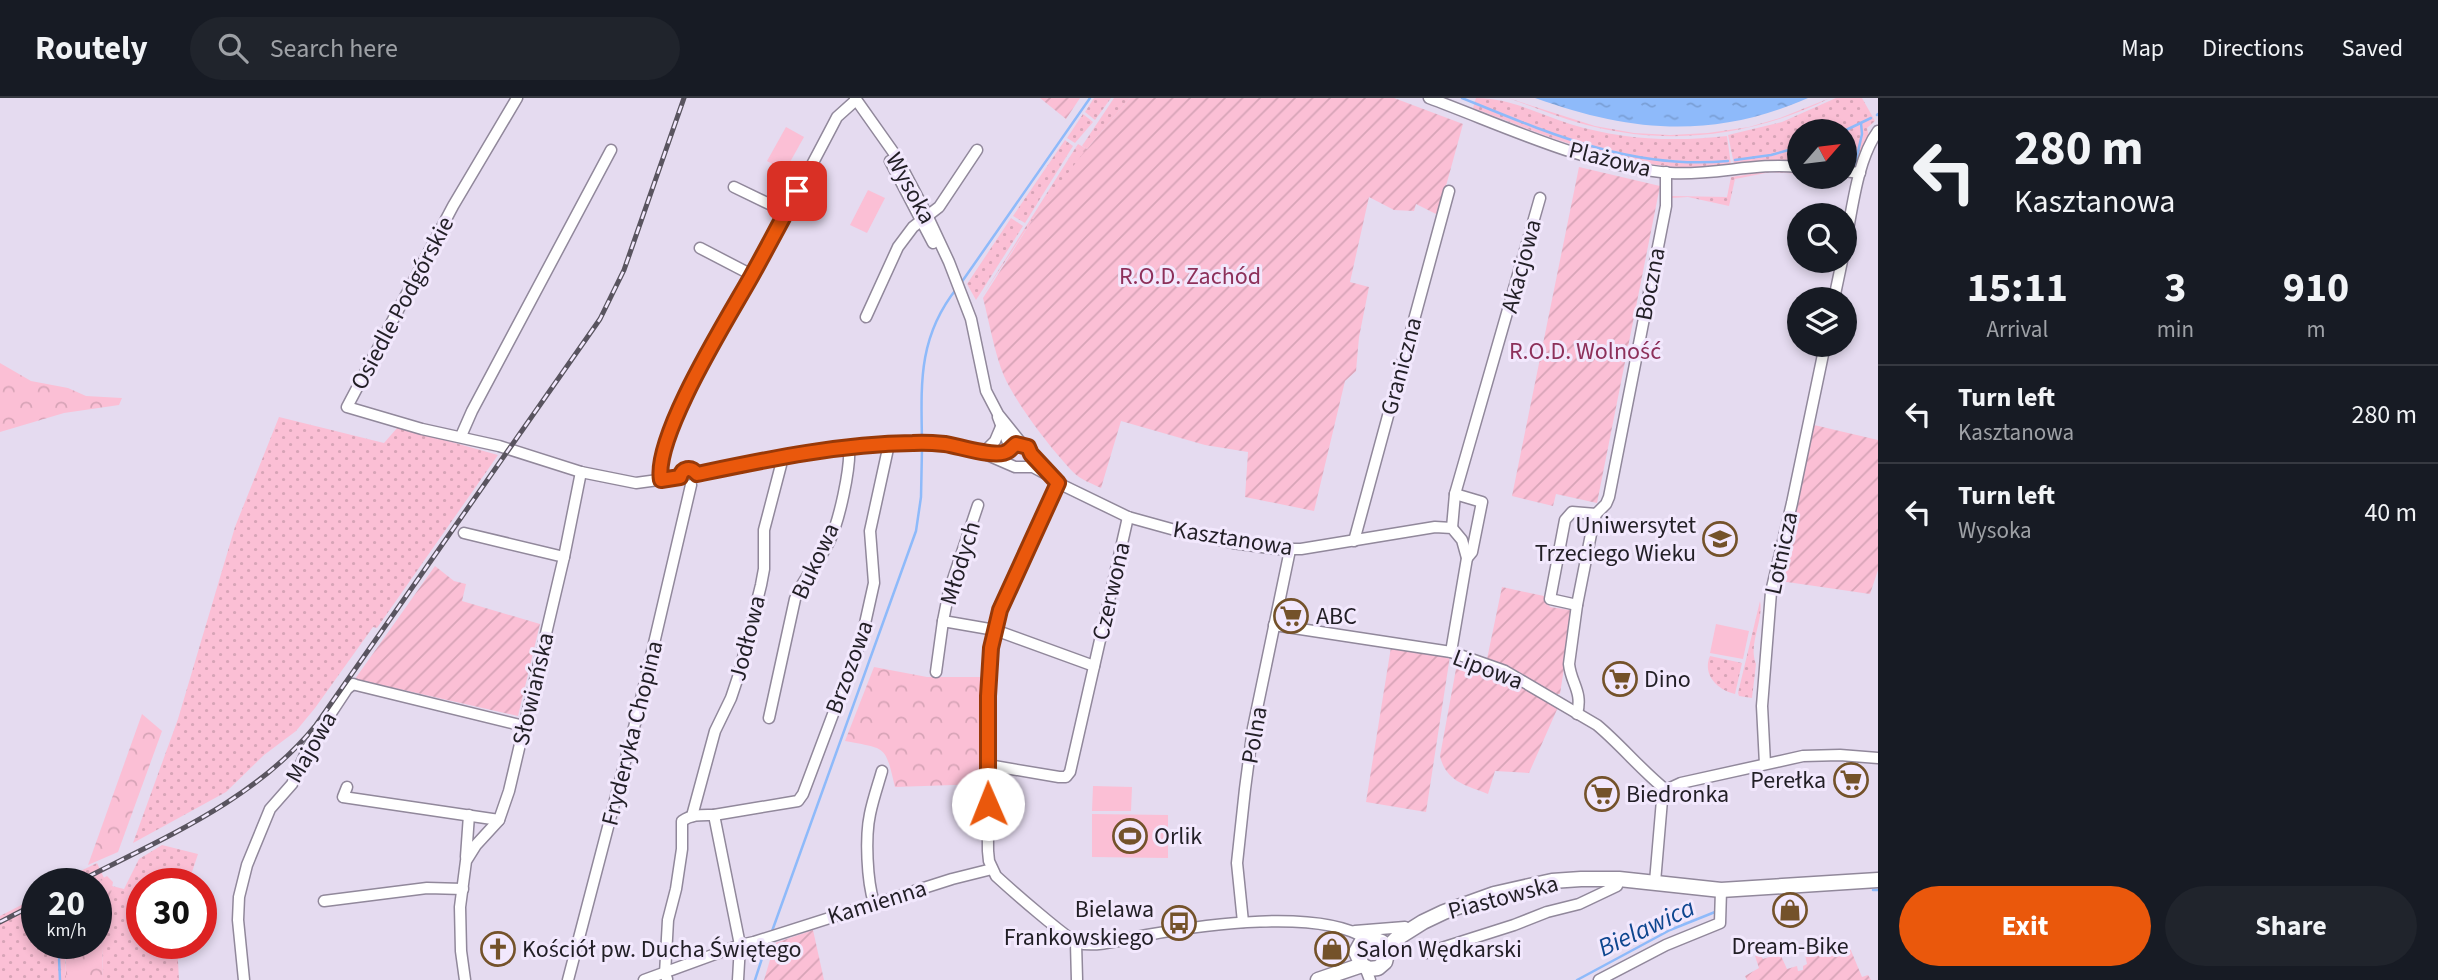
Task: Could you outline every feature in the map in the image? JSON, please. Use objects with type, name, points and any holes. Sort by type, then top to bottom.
[{"type":"main road","name":"Piastowska","points":[[1365,956],[1405,927],[1478,900],[1522,887],[1574,879],[1655,882],[1721,903],[1878,880]]},
{"type":"main road","name":"Piastowska","points":[[1384,959],[1389,946],[1396,939],[1423,922]]},
{"type":"main road","points":[[1323,977],[1384,945],[1384,959],[1374,969],[1365,956]]},
{"type":"street","name":"Osiedle Podgórskie","points":[[517,98],[453,206],[347,407],[422,429],[461,436],[581,472]]},
{"type":"street","name":"Plażowa","points":[[1429,98],[1573,151],[1628,166],[1666,173],[1705,174],[1770,166],[1787,167]]},
{"type":"street","name":"Wysoka","points":[[661,480],[660,461],[672,425],[723,324],[837,117],[852,100],[895,156],[924,218],[949,262],[971,319],[986,391],[998,414],[1022,444]]},
{"type":"street","points":[[1854,203],[1866,151],[1878,131]]},
{"type":"street","points":[[461,436],[611,150]]},
{"type":"street","points":[[866,317],[898,247],[913,227],[939,207],[977,150]]},
{"type":"street","name":"Boczna","points":[[1577,714],[1579,694],[1569,664],[1577,605],[1596,514],[1609,497],[1666,206],[1666,173]]},
{"type":"street","points":[[734,187],[786,212]]},
{"type":"street","name":"Graniczna","points":[[1354,541],[1449,191]]},
{"type":"street","name":"Akacjowa","points":[[1452,528],[1455,494],[1540,198]]},
{"type":"street","points":[[700,248],[752,275]]},
{"type":"street","name":"Lotnicza","points":[[1765,764],[1762,706],[1771,592],[1822,357]]},
{"type":"street","name":"Wysoka","points":[[998,414],[1009,454]]},
{"type":"street","points":[[983,453],[995,441],[1001,427]]},
{"type":"street","name":"Brzozowa","points":[[692,816],[798,802],[803,794],[869,612],[874,583],[870,531],[888,444]]},
{"type":"street","points":[[697,474],[780,456],[849,446],[943,444],[983,453],[989,457],[1009,454],[1016,444],[1022,444],[1028,447],[1031,454],[1029,462],[1017,467],[1009,454]]},
{"type":"street","name":"Bukowa","points":[[769,718],[795,599],[833,531],[850,460],[849,446]]},
{"type":"street","name":"Kasztanowa","points":[[1031,454],[1054,479]]},
{"type":"street","name":"Jodłowa","points":[[666,977],[668,920],[682,849],[681,825],[682,821],[692,816],[715,731],[739,674],[761,585],[764,569],[764,530],[781,465],[780,456]]},
{"type":"street","name":"Kasztanowa","points":[[1024,466],[1033,467],[1128,517],[1151,525],[1209,538],[1290,550],[1435,527],[1452,528]]},
{"type":"street","points":[[687,468],[697,474],[696,482],[691,485],[684,484],[680,477],[682,471],[687,468]]},
{"type":"street","points":[[581,472],[636,483],[680,477]]},
{"type":"street","name":"Słowiańska","points":[[466,861],[476,845],[499,820],[509,791],[564,557],[581,472]]},
{"type":"street","points":[[1054,479],[1000,610],[988,672],[988,851],[992,869],[1004,884],[1076,943],[1097,943],[1242,922],[1336,927],[1350,936],[1365,956]]},
{"type":"street","name":"Fryderyka Chopina","points":[[568,980],[637,716],[691,485]]},
{"type":"street","points":[[1455,494],[1482,502],[1472,552],[1467,558]]},
{"type":"street","name":"Młodych","points":[[936,672],[949,591],[978,505]]},
{"type":"street","points":[[1577,605],[1550,599],[1565,520],[1572,512],[1596,514]]},
{"type":"street","name":"Czerwona","points":[[988,765],[1066,776],[1070,772],[1128,517]]},
{"type":"street","points":[[1451,652],[1467,558],[1462,540],[1452,528]]},
{"type":"street","points":[[464,533],[564,557]]},
{"type":"street","name":"Polna","points":[[1242,922],[1237,863],[1253,728],[1290,550]]},
{"type":"street","name":"Młodych","points":[[943,621],[995,629]]},
{"type":"street","name":"Lipowa","points":[[1274,625],[1451,652],[1505,671],[1597,724],[1666,790]]},
{"type":"street","name":"Czerwona","points":[[995,629],[1094,666]]},
{"type":"street","name":"Majowa","points":[[244,980],[238,920],[239,897],[247,865],[270,809],[292,784],[308,748],[347,689],[353,684],[524,726]]},
{"type":"street","points":[[1655,882],[1662,800],[1666,790],[1681,783],[1803,756],[1878,758]]},
{"type":"street","points":[[874,903],[871,893],[868,830],[882,771]]},
{"type":"street","points":[[346,787],[343,797],[499,820]]},
{"type":"street","points":[[465,980],[460,907],[470,815]]},
{"type":"street","points":[[714,815],[740,945],[738,980]]},
{"type":"street","name":"Kamienna","points":[[643,980],[666,977],[740,945],[992,869]]},
{"type":"street","points":[[1426,953],[1547,912],[1579,904],[1617,887],[1619,879]]},
{"type":"street","points":[[324,901],[427,888],[463,889]]},
{"type":"street","points":[[1599,980],[1666,945],[1720,923],[1721,903]]},
{"type":"street","name":"Piastowska","points":[[1365,956],[1405,927]]},
{"type":"street","points":[[1076,943],[1077,980]]},
{"type":"green space","points":[[1040,98],[1080,98],[1066,119]]},
{"type":"green space","points":[[1094,98],[1111,98],[1095,120],[1085,112]]},
{"type":"green space","points":[[1114,98],[1130,98],[1087,149],[1082,146]]},
{"type":"green space","name":"R.O.D. Zachód","points":[[1130,98],[1394,98],[1463,124],[1438,215],[1416,204],[1414,211],[1394,210],[1369,197],[1350,282],[1369,287],[1359,337],[1356,371],[1345,381],[1314,511],[1245,497],[1248,452],[1205,445],[1121,421],[1101,488],[1079,477],[1064,462],[1026,413],[1004,376],[983,298],[1031,222],[1084,152],[1076,147],[1078,144],[1087,149]]},
{"type":"green space","points":[[1476,98],[1513,104],[1570,124],[1609,133],[1668,139],[1727,136],[1731,165],[1697,168],[1664,166],[1599,153],[1473,108]]},
{"type":"green space","points":[[1508,98],[1595,126],[1634,133],[1670,135],[1747,127],[1715,134],[1685,136],[1625,133],[1595,127]]},
{"type":"green space","points":[[1830,98],[1774,121],[1752,126]]},
{"type":"green space","points":[[1836,98],[1862,98],[1875,121],[1867,128],[1869,137],[1858,167],[1857,119],[1789,119]]},
{"type":"green space","points":[[1083,114],[1093,122],[1075,143],[1067,138]]},
{"type":"green space","points":[[1787,120],[1787,161],[1734,164],[1728,135]]},
{"type":"green space","points":[[786,127],[804,137],[785,171],[767,161]]},
{"type":"green space","points":[[1065,140],[1073,146],[1025,223],[1013,216]]},
{"type":"green space","points":[[1076,147],[1085,152],[1031,222],[981,298]]},
{"type":"green space","name":"R.O.D. Wolność","points":[[1579,167],[1660,186],[1597,503],[1556,494],[1553,506],[1512,496]]},
{"type":"green space","points":[[1770,171],[1787,173],[1771,172],[1735,179],[1729,206],[1688,197],[1671,198],[1669,190],[1672,191],[1672,196],[1727,197],[1731,177]]},
{"type":"green space","points":[[868,190],[885,198],[867,233],[850,225]]},
{"type":"green space","points":[[1011,218],[1023,226],[976,300],[967,284]]},
{"type":"green space","points":[[0,363],[31,381],[68,388],[86,396],[122,398],[119,405],[64,413],[0,432]]},
{"type":"green space","points":[[279,417],[384,443],[398,427],[498,455],[377,628],[373,627],[296,731],[264,755],[226,792],[133,843],[178,719],[235,527]]},
{"type":"green space","points":[[1814,425],[1878,440],[1878,570],[1870,594],[1780,581]]},
{"type":"green space","points":[[435,566],[454,581],[466,584],[462,601],[540,624],[518,716],[355,679]]},
{"type":"green space","points":[[1502,587],[1544,596],[1550,607],[1570,610],[1572,616],[1560,694],[1487,659]]},
{"type":"green space","points":[[1760,601],[1754,648],[1756,664],[1752,698],[1739,696],[1738,693]]},
{"type":"green space","points":[[1716,624],[1749,631],[1743,659],[1710,653]]},
{"type":"green space","points":[[1391,647],[1450,656],[1426,812],[1366,802]]},
{"type":"green space","points":[[1710,656],[1742,663],[1735,694],[1722,689],[1713,680],[1708,669]]},
{"type":"green space","points":[[1458,658],[1501,673],[1559,705],[1529,773],[1495,771],[1488,794],[1452,777],[1440,756]]},
{"type":"green space","points":[[874,667],[927,677],[983,677],[983,784],[895,787],[889,763],[882,751],[845,741]]},
{"type":"green space","points":[[142,714],[162,731],[118,852],[88,865]]},
{"type":"green space","points":[[1093,786],[1132,787],[1131,811],[1092,811]]},
{"type":"green space","name":"Orlik","points":[[1092,814],[1168,815],[1168,858],[1092,857]]},
{"type":"green space","points":[[162,845],[198,854],[193,868],[134,868],[139,859]]},
{"type":"green space","points":[[97,863],[99,868],[87,868]]},
{"type":"green space","points":[[126,885],[126,959],[178,959],[179,980],[103,980],[102,959],[112,959],[112,886],[124,889]]},
{"type":"green space","points":[[21,905],[21,959],[65,959],[66,980],[0,980],[0,916]]},
{"type":"green space","points":[[813,930],[824,980],[764,980],[775,943]]},
{"type":"green space","points":[[1847,941],[1862,977],[1868,975],[1871,980],[1747,980],[1745,976],[1759,968],[1755,956],[1760,954],[1763,959],[1772,956],[1771,949],[1777,947],[1787,969],[1797,966],[1798,971],[1803,970],[1803,966],[1807,964],[1805,955],[1829,954],[1830,948]]},
{"type":"green space","points":[[66,959],[102,959],[103,980],[66,980]]},
{"type":"water","points":[[1535,98],[1808,98],[1738,120],[1671,126],[1604,118]]},
{"type":"waterway","points":[[961,283],[1090,98]]},
{"type":"waterway","points":[[1462,98],[1559,136],[1624,154],[1658,160],[1728,161]]},
{"type":"waterway","points":[[1857,125],[1871,118]]},
{"type":"waterway","points":[[1857,156],[1862,134],[1861,123]]},
{"type":"waterway","points":[[1735,160],[1787,150]]},
{"type":"waterway","points":[[922,442],[922,380],[929,343],[944,306],[957,288]]},
{"type":"waterway","points":[[771,934],[916,531],[921,497],[922,448]]},
{"type":"waterway","name":"Bielawica","points":[[1873,890],[1878,890]]},
{"type":"waterway","name":"Bielawica","points":[[1577,980],[1670,930],[1715,912]]},
{"type":"waterway","points":[[755,980],[768,940]]},
{"type":"waterway","points":[[59,959],[60,980]]},
{"type":"railway","points":[[105,868],[172,834],[235,797],[264,776],[316,725],[600,319],[624,270],[684,98]]},
{"type":"railway","points":[[0,922],[21,911]]},
{"type":"place","name":"Uniwersytet Trzeciego Wieku","points":[[1720,539]]},
{"type":"place","name":"ABC","points":[[1291,616]]},
{"type":"place","name":"Dino","points":[[1620,679]]},
{"type":"place","name":"Perełka","points":[[1851,780]]},
{"type":"place","name":"Biedronka","points":[[1602,794]]},
{"type":"place","name":"Orlik","points":[[1130,836]]},
{"type":"place","name":"Dream-Bike","points":[[1790,910]]},
{"type":"place","name":"Bielawa Frankowskiego","points":[[1179,923]]},
{"type":"place","name":"Kościół pw. Ducha Świętego","points":[[498,949]]},
{"type":"place","name":"Salon Wędkarski","points":[[1332,949]]},
{"type":"route","points":[[797,191],[723,324],[672,425],[660,461],[661,480],[680,477],[682,471],[687,468],[697,474],[780,456],[849,446],[926,443],[983,453],[1008,452],[1016,444],[1028,447],[1031,454],[1058,483],[1000,610],[991,648],[988,672],[988,804]]}]
